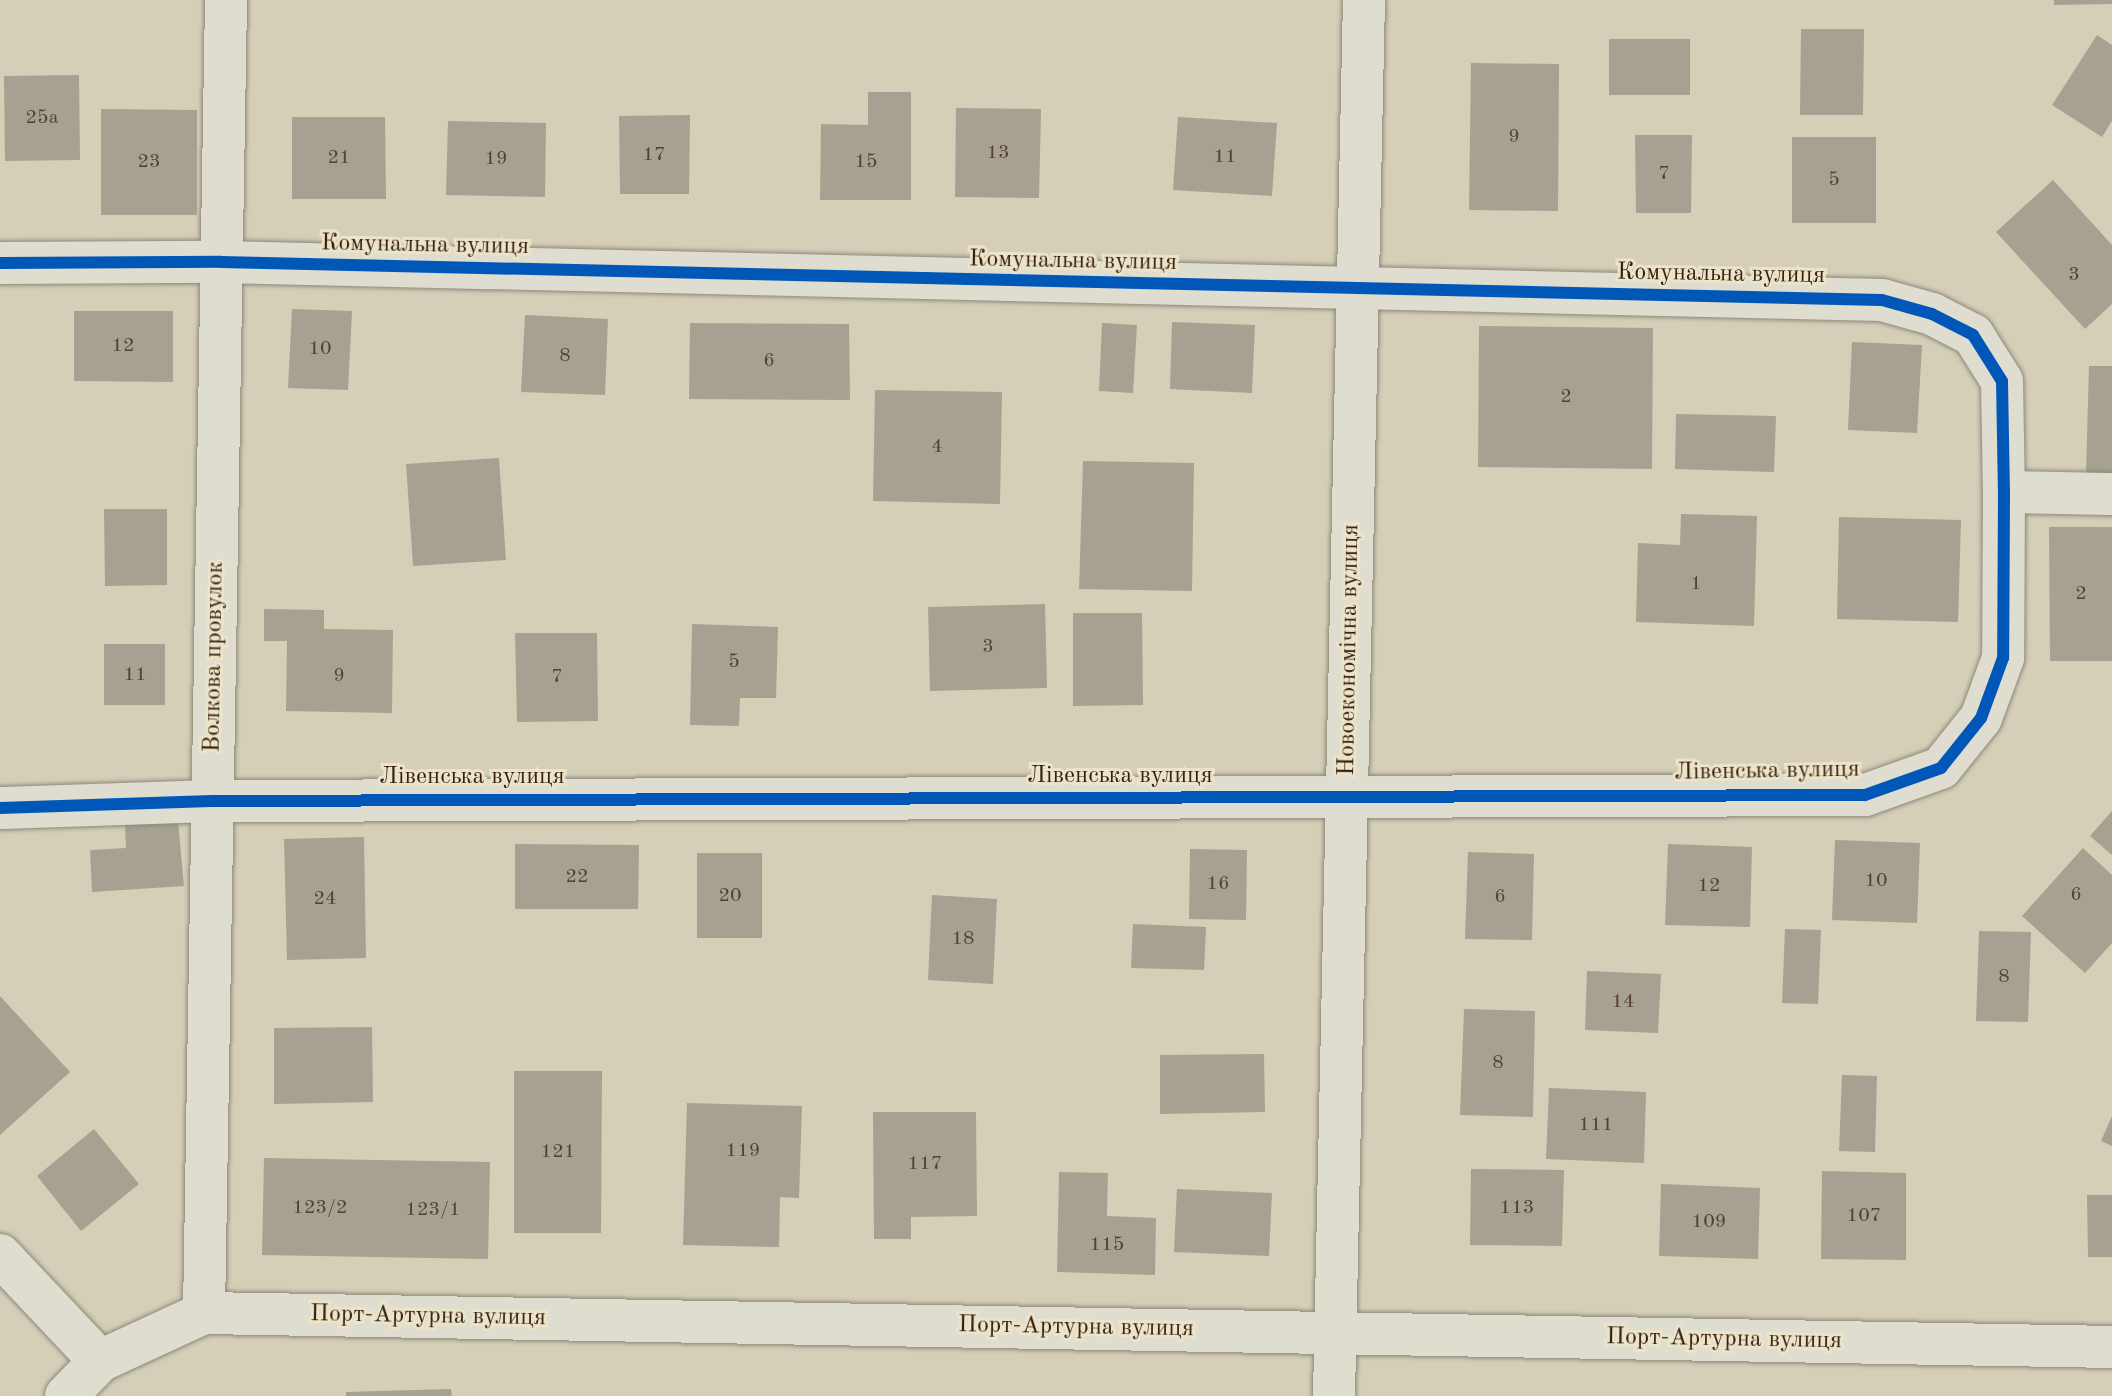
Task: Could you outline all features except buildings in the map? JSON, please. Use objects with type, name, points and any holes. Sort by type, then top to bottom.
[{"type":"street","name":"Волкова провулок","points":[[204,1313],[226,0]]},
{"type":"street","name":"Новоекономічна вулиця","points":[[1334,1396],[1364,0]]},
{"type":"street","name":"Комунальна вулиця","points":[[0,263],[221,262],[1358,292],[1882,300],[1932,314],[1973,335],[2002,381],[2004,492]]},
{"type":"street","name":"Лівенська вулиця","points":[[0,808],[213,801],[1865,795],[1941,768],[1981,718],[2003,658],[2004,492]]},
{"type":"street","points":[[2004,492],[2112,494]]},
{"type":"street","points":[[0,1255],[100,1361]]},
{"type":"street","name":"Порт-Артурна вулиця","points":[[66,1396],[100,1361],[204,1313],[2112,1347]]},
{"type":"cycle path","points":[[0,263],[221,262],[1882,300],[1932,314],[1973,335],[2002,381],[2004,492],[2003,658],[1981,718],[1941,768],[1865,795],[213,801],[0,808]]}]
